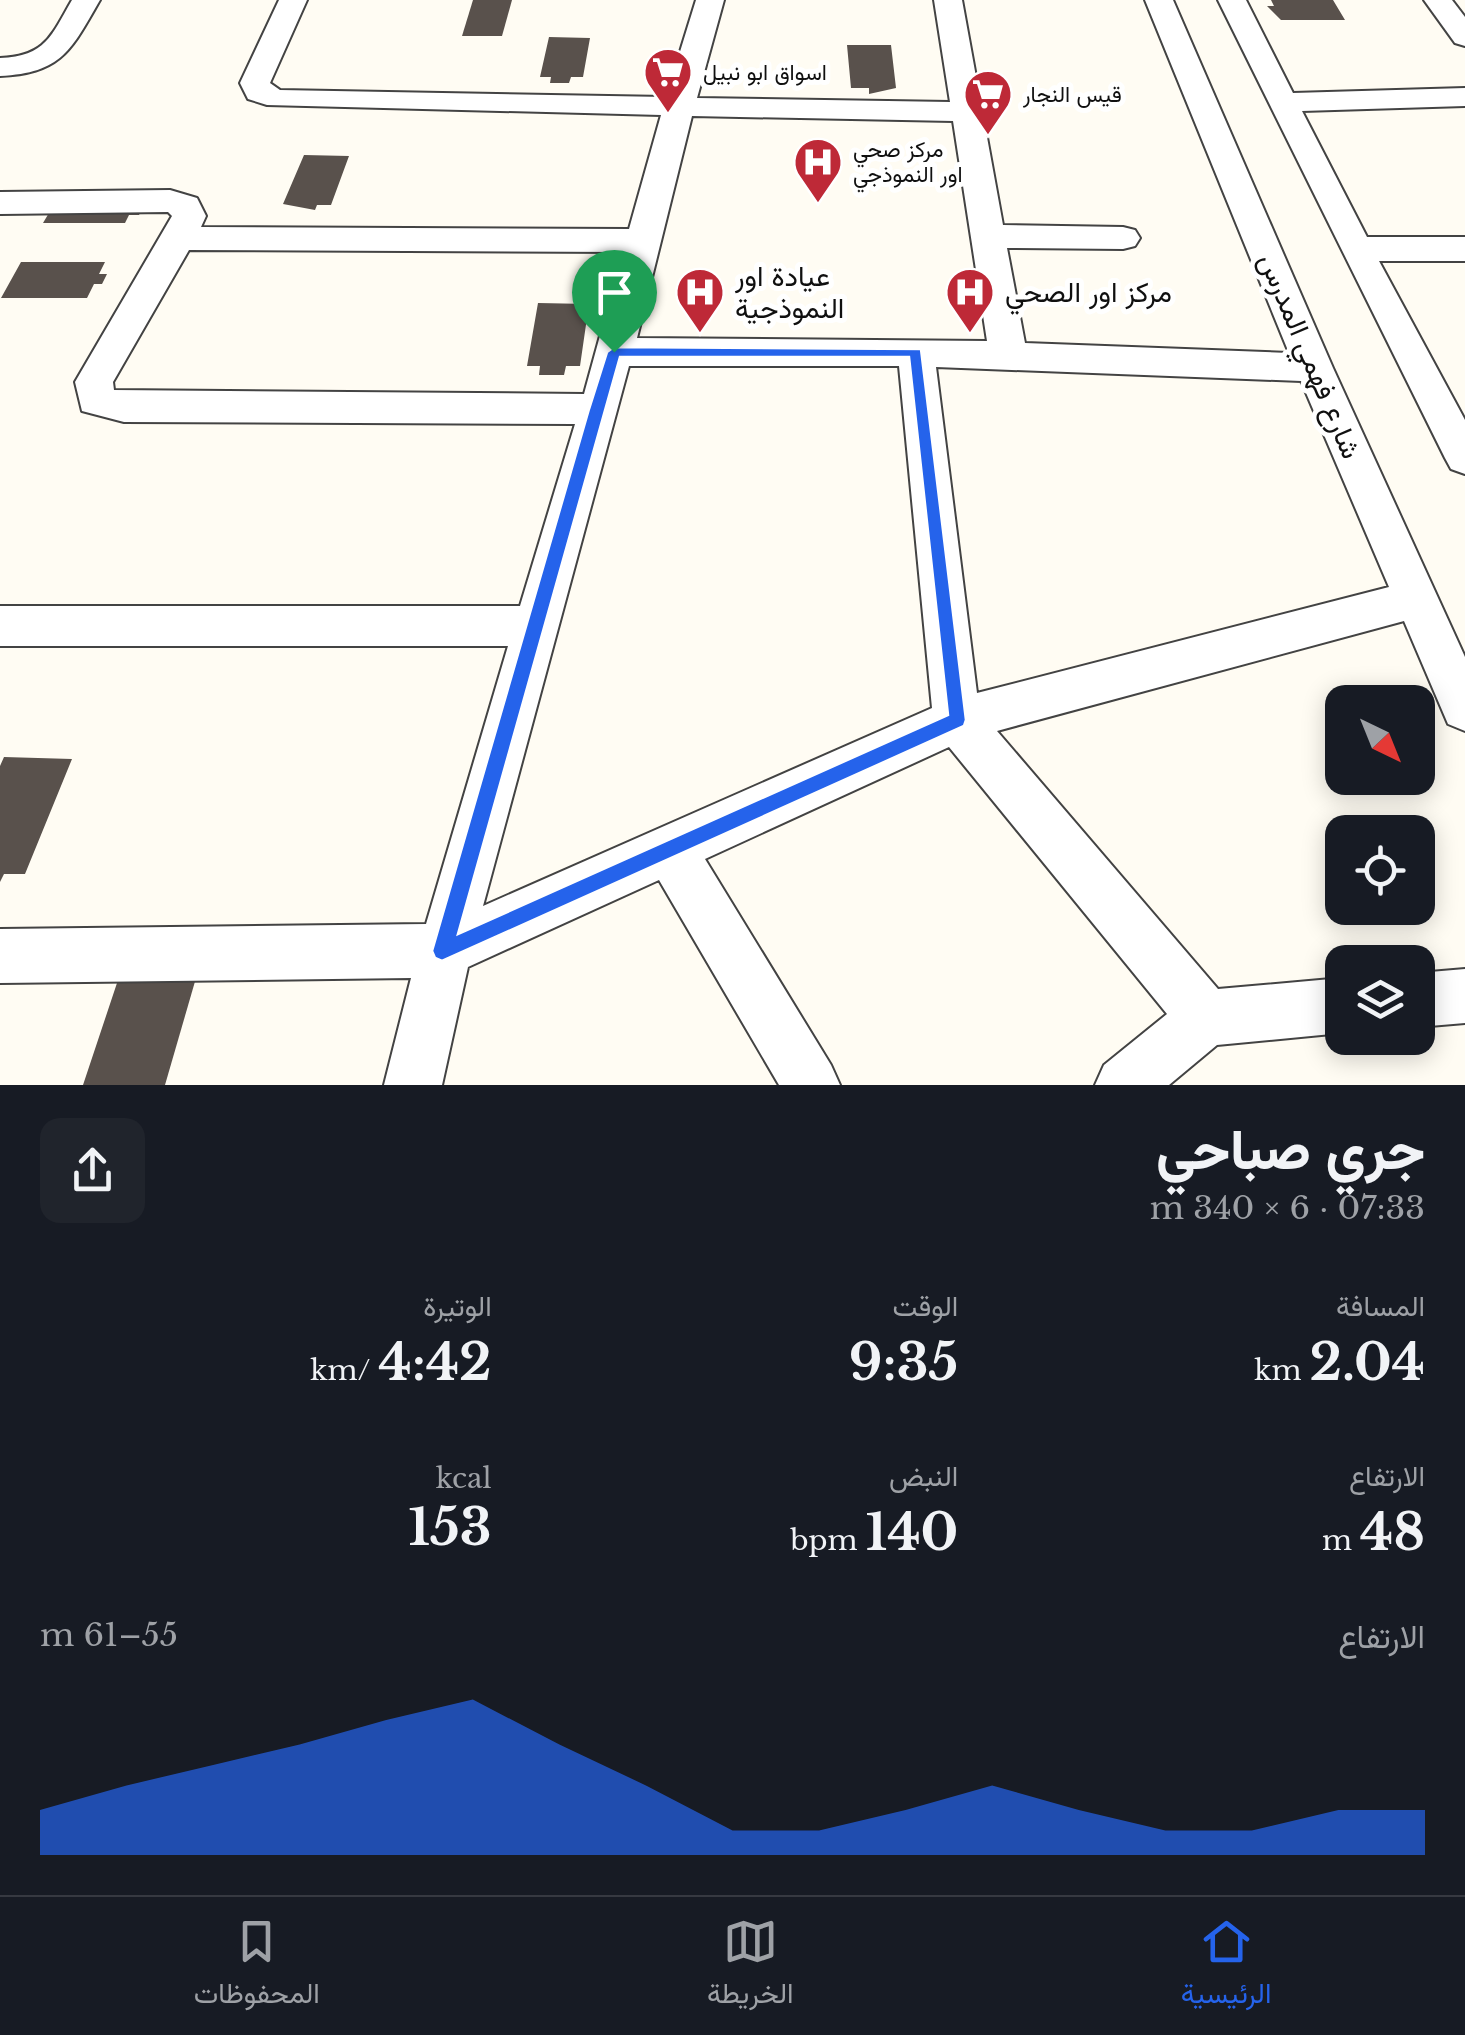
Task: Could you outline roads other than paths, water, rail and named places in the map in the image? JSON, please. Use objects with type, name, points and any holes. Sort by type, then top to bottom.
[{"type":"street","points":[[0,67],[38,64],[51,57],[86,0]]},
{"type":"street","points":[[293,0],[255,83],[259,93],[278,99],[968,112]]},
{"type":"street","points":[[413,1085],[442,951],[614,352],[678,105],[710,0]]},
{"type":"street","points":[[948,0],[1008,354]]},
{"type":"street","name":"شارع فهمي المدرس","points":[[1159,0],[1314,368],[1465,710]]},
{"type":"street","points":[[1232,0],[1356,249],[1461,441]]},
{"type":"street","points":[[1438,0],[1465,37]]},
{"type":"street","points":[[1282,102],[1465,97]]},
{"type":"street","points":[[0,204],[170,201],[185,206],[189,216],[179,238],[94,382],[96,400],[124,407],[596,409]]},
{"type":"street","points":[[988,236],[1123,238]]},
{"type":"street","points":[[179,238],[641,241]]},
{"type":"street","points":[[1356,249],[1465,249]]},
{"type":"street","points":[[614,352],[1008,354],[1314,368]]},
{"type":"street","points":[[916,352],[957,720],[1206,1018]]},
{"type":"street","points":[[0,956],[442,951],[957,720],[1416,599]]},
{"type":"street","points":[[0,626],[536,626]]},
{"type":"street","points":[[670,850],[811,1085]]},
{"type":"street","points":[[1435,999],[1465,996]]},
{"type":"street","points":[[1124,1085],[1206,1018],[1325,1008]]},
{"type":"place","name":"اسواق ابو نبيل","points":[[668,114]]},
{"type":"place","name":"قيس النجار","points":[[988,136]]},
{"type":"place","name":"مركز صحي اور النموذجي","points":[[818,204]]},
{"type":"place","name":"عيادة اور النموذجية","points":[[700,334]]},
{"type":"place","name":"مركز اور الصحي","points":[[970,334]]}]
